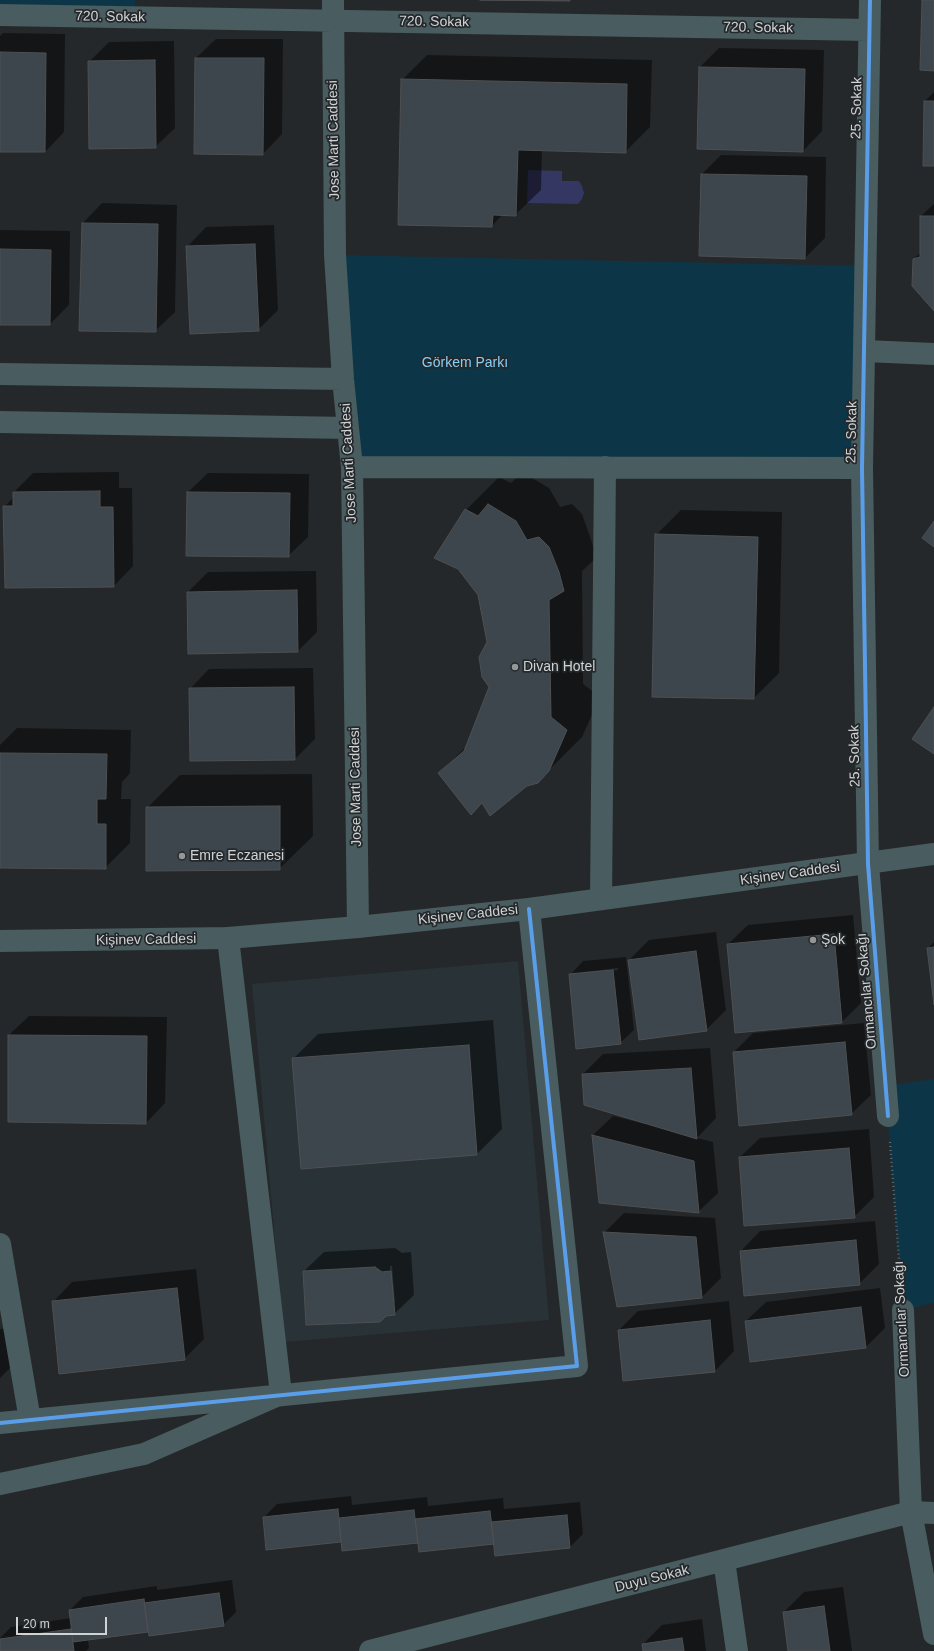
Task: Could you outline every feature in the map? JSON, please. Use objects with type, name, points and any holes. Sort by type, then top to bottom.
[{"type":"street","name":"25. Sokak","points":[[868,864],[862,468],[870,0]]},
{"type":"street","name":"720. Sokak","points":[[0,15],[333,10],[869,30]]},
{"type":"street","name":"Jose Marti Caddesi","points":[[333,10],[335,255],[343,379],[352,467],[358,927]]},
{"type":"street","points":[[865,351],[934,354]]},
{"type":"street","points":[[0,374],[343,379]]},
{"type":"street","points":[[0,422],[348,428]]},
{"type":"street","points":[[352,467],[862,468]]},
{"type":"street","points":[[601,899],[605,467]]},
{"type":"street","name":"Kişinev Caddesi","points":[[0,941],[228,938],[358,927],[529,909],[934,854]]},
{"type":"street","name":"Ormancılar Sokağı","points":[[868,864],[888,1116]]},
{"type":"street","points":[[0,1423],[281,1394],[577,1366],[529,909]]},
{"type":"street","points":[[228,938],[281,1394]]},
{"type":"street","points":[[0,1244],[30,1420]]},
{"type":"street","name":"Ormancılar Sokağı","points":[[903,1310],[911,1512],[934,1634]]},
{"type":"street","points":[[0,1484],[144,1454],[281,1394]]},
{"type":"street","name":"Duyu Sokak","points":[[370,1651],[911,1512],[934,1513]]},
{"type":"street","points":[[724,1560],[737,1651]]},
{"type":"shaded area","points":[[518,961],[549,1320],[284,1342],[252,984]]},
{"type":"green space","points":[[0,0],[135,0],[135,17],[0,15]]},
{"type":"green space","name":"Görkem Parkı","points":[[335,255],[866,266],[862,468],[352,467]]},
{"type":"green space","points":[[934,1079],[934,1303],[903,1310],[885,1086]]},
{"type":"water","points":[[528,170],[562,171],[562,181],[579,181],[584,193],[582,199],[578,204],[527,203]]},
{"type":"building","points":[[480,0],[570,0],[570,1]]},
{"type":"building","points":[[922,0],[934,0],[934,71],[920,70]]},
{"type":"building","points":[[0,52],[46,53],[45,152],[0,152]]},
{"type":"building","points":[[195,58],[264,58],[263,155],[194,154]]},
{"type":"building","points":[[155,60],[156,148],[89,149],[88,61]]},
{"type":"building","points":[[699,67],[805,69],[803,152],[697,149]]},
{"type":"building","points":[[401,79],[627,84],[626,153],[518,150],[516,216],[493,215],[492,227],[398,225]]},
{"type":"building","points":[[924,101],[934,101],[934,166],[923,166]]},
{"type":"building","points":[[701,174],[807,176],[805,259],[699,256]]},
{"type":"building","points":[[920,216],[934,216],[934,311],[912,286],[913,259],[920,257]]},
{"type":"building","points":[[82,223],[158,224],[156,332],[79,331]]},
{"type":"building","points":[[255,244],[259,331],[190,334],[186,246]]},
{"type":"building","points":[[0,249],[51,250],[50,325],[0,325]]},
{"type":"building","points":[[100,491],[100,507],[113,507],[114,587],[5,588],[3,506],[13,506],[13,492]]},
{"type":"building","points":[[187,492],[290,493],[289,557],[186,556]]},
{"type":"building","name":"Divan Hotel","points":[[488,504],[516,521],[527,540],[539,537],[549,547],[559,572],[564,591],[549,600],[551,717],[567,730],[549,771],[538,783],[527,786],[490,816],[482,803],[471,815],[438,773],[464,751],[489,687],[482,677],[479,657],[487,642],[478,595],[458,569],[434,558],[465,509],[478,516]]},
{"type":"building","points":[[934,521],[934,547],[922,538]]},
{"type":"building","points":[[655,534],[758,537],[754,699],[652,697]]},
{"type":"building","points":[[297,590],[298,652],[188,654],[187,592]]},
{"type":"building","points":[[294,687],[295,760],[190,761],[189,688]]},
{"type":"building","points":[[934,707],[934,754],[912,739]]},
{"type":"building","points":[[0,753],[107,754],[106,799],[97,799],[97,824],[106,824],[106,869],[0,868]]},
{"type":"building","points":[[280,806],[280,870],[146,871],[146,807]]},
{"type":"building","points":[[834,934],[842,1023],[735,1033],[727,944]]},
{"type":"building","points":[[934,947],[934,1005],[927,948]]},
{"type":"building","points":[[696,951],[707,1031],[639,1040],[628,960]]},
{"type":"building","points":[[613,970],[621,1044],[576,1049],[569,974]]},
{"type":"building","points":[[8,1035],[147,1036],[146,1124],[8,1122]]},
{"type":"building","points":[[845,1042],[852,1115],[739,1126],[733,1052]]},
{"type":"building","points":[[469,1045],[477,1155],[301,1169],[292,1058]]},
{"type":"building","points":[[691,1068],[697,1139],[584,1105],[582,1074]]},
{"type":"building","points":[[592,1135],[694,1161],[699,1213],[599,1203]]},
{"type":"building","points":[[849,1148],[855,1218],[744,1226],[739,1157]]},
{"type":"building","points":[[603,1232],[696,1237],[702,1298],[617,1307]]},
{"type":"building","points":[[856,1240],[860,1285],[744,1296],[740,1251]]},
{"type":"building","points":[[375,1267],[382,1272],[391,1271],[395,1315],[386,1316],[380,1322],[306,1325],[303,1271]]},
{"type":"building","points":[[177,1288],[185,1360],[59,1374],[52,1301]]},
{"type":"building","points":[[861,1307],[866,1348],[750,1362],[745,1321]]},
{"type":"building","points":[[710,1320],[715,1372],[623,1381],[618,1330]]},
{"type":"building","points":[[338,1509],[341,1542],[266,1550],[263,1517]]},
{"type":"building","points":[[414,1510],[418,1543],[342,1551],[339,1518]]},
{"type":"building","points":[[490,1511],[494,1544],[419,1552],[415,1519]]},
{"type":"building","points":[[567,1515],[570,1548],[495,1556],[491,1522]]},
{"type":"building","points":[[219,1593],[224,1626],[149,1636],[144,1603]]},
{"type":"building","points":[[144,1599],[148,1632],[73,1642],[69,1610]]},
{"type":"building","points":[[824,1606],[830,1651],[788,1651],[783,1612]]},
{"type":"building","points":[[71,1629],[74,1651],[0,1651],[0,1639]]},
{"type":"building","points":[[682,1638],[684,1651],[643,1651],[642,1644]]},
{"type":"cycle path","points":[[870,0],[862,468],[868,864],[888,1116]]},
{"type":"cycle path","points":[[0,1423],[577,1366],[529,909]]},
{"type":"place","name":"Divan Hotel","points":[[515,667]]},
{"type":"place","name":"Emre Eczanesi","points":[[182,856]]},
{"type":"place","name":"Şok","points":[[813,940]]}]
